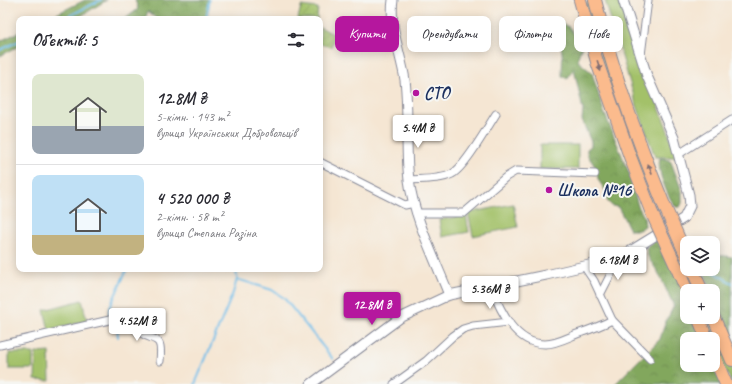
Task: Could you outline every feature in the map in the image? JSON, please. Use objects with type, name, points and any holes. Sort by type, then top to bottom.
[{"type":"main road","points":[[595,0],[602,29],[627,106],[662,200],[680,241]]},
{"type":"main road","points":[[583,1],[597,62],[629,154],[649,205],[684,284]]},
{"type":"main road","points":[[649,205],[662,200]]},
{"type":"main road","points":[[716,324],[732,360]]},
{"type":"main road","points":[[720,370],[726,384]]},
{"type":"street","points":[[393,0],[391,11],[403,65],[407,98],[409,180],[416,213],[449,295]]},
{"type":"street","points":[[311,384],[400,318],[449,295],[618,258],[684,218],[690,206],[689,195],[679,154],[674,138],[647,76],[623,0]]},
{"type":"street","points":[[641,57],[648,0]]},
{"type":"street","points":[[409,180],[433,178],[453,174],[460,168],[496,114]]},
{"type":"street","points":[[679,154],[732,120]]},
{"type":"street","points":[[323,164],[405,205],[414,203]]},
{"type":"street","points":[[416,213],[464,213],[506,176],[516,171],[595,174]]},
{"type":"street","points":[[600,295],[618,258]]},
{"type":"street","points":[[584,266],[594,281],[612,320],[650,359]]},
{"type":"street","points":[[491,287],[498,304],[509,322],[522,336],[527,339],[546,344],[561,340],[612,320]]},
{"type":"street","points":[[0,345],[114,319],[123,314],[140,333],[160,343],[160,361]]},
{"type":"street","points":[[394,384],[463,329],[473,326],[509,322]]},
{"type":"green space","points":[[85,0],[107,0],[81,16],[52,16]]},
{"type":"green space","points":[[135,0],[210,0],[207,16],[154,16],[148,11],[146,16],[129,16],[138,9]]},
{"type":"green space","points":[[605,0],[619,0],[668,131],[676,157],[655,157],[636,103],[621,52],[623,52],[623,16],[610,16]]},
{"type":"green space","points":[[586,4],[592,4],[596,16],[590,16]]},
{"type":"green space","points":[[301,6],[318,8],[317,16],[299,16]]},
{"type":"green space","points":[[566,26],[569,27],[574,34],[574,52],[580,52],[578,61],[592,73],[604,112],[630,175],[638,206],[644,217],[645,226],[639,230],[630,230],[618,207],[612,206],[607,201],[606,192],[599,181],[596,169],[587,152],[587,149],[591,146],[591,142],[582,120],[583,110],[574,69],[567,79],[562,76],[562,52],[566,52]]},
{"type":"green space","points":[[323,29],[335,35],[331,47],[323,45]]},
{"type":"green space","points":[[16,33],[16,48],[0,56],[0,41]]},
{"type":"green space","points":[[600,52],[607,52],[652,191],[649,192],[617,109]]},
{"type":"green space","points":[[540,145],[578,145],[578,169],[540,169]]},
{"type":"green space","points":[[660,158],[667,159],[671,162],[682,191],[682,203],[680,207],[676,207],[664,185],[659,163]]},
{"type":"green space","points":[[513,204],[518,227],[473,236],[468,213]]},
{"type":"green space","points":[[466,215],[469,232],[442,237],[439,220]]},
{"type":"green space","points":[[656,240],[662,243],[679,278],[681,284],[680,284],[680,324],[697,324],[700,332],[680,332],[680,372],[716,372],[722,384],[615,384],[660,339],[665,323],[674,306],[658,272],[649,259],[646,249],[648,245]]},
{"type":"green space","points":[[720,255],[732,257],[732,336],[720,309],[720,284],[709,284],[705,276],[720,276]]},
{"type":"green space","points":[[82,300],[87,321],[49,330],[44,310]]},
{"type":"green space","points":[[704,324],[712,324],[716,332],[708,332]]},
{"type":"green space","points":[[720,342],[732,369],[732,384],[720,358]]},
{"type":"green space","points":[[49,352],[50,381],[35,380],[36,353]]},
{"type":"green space","points":[[9,353],[33,353],[33,369],[9,369]]},
{"type":"waterway","points":[[69,16],[101,0]]},
{"type":"waterway","points":[[207,16],[210,0]]},
{"type":"waterway","points":[[0,50],[16,42]]},
{"type":"waterway","points":[[109,315],[109,309],[126,272]]},
{"type":"waterway","points":[[195,384],[233,293],[237,279],[236,272]]},
{"type":"waterway","points":[[720,276],[732,283]]},
{"type":"waterway","points":[[237,279],[272,290],[284,298],[333,359]]},
{"type":"waterway","points":[[117,327],[118,337]]},
{"type":"place","name":"СТО","points":[[416,93]]},
{"type":"place","name":"Школа №16","points":[[549,190]]}]
